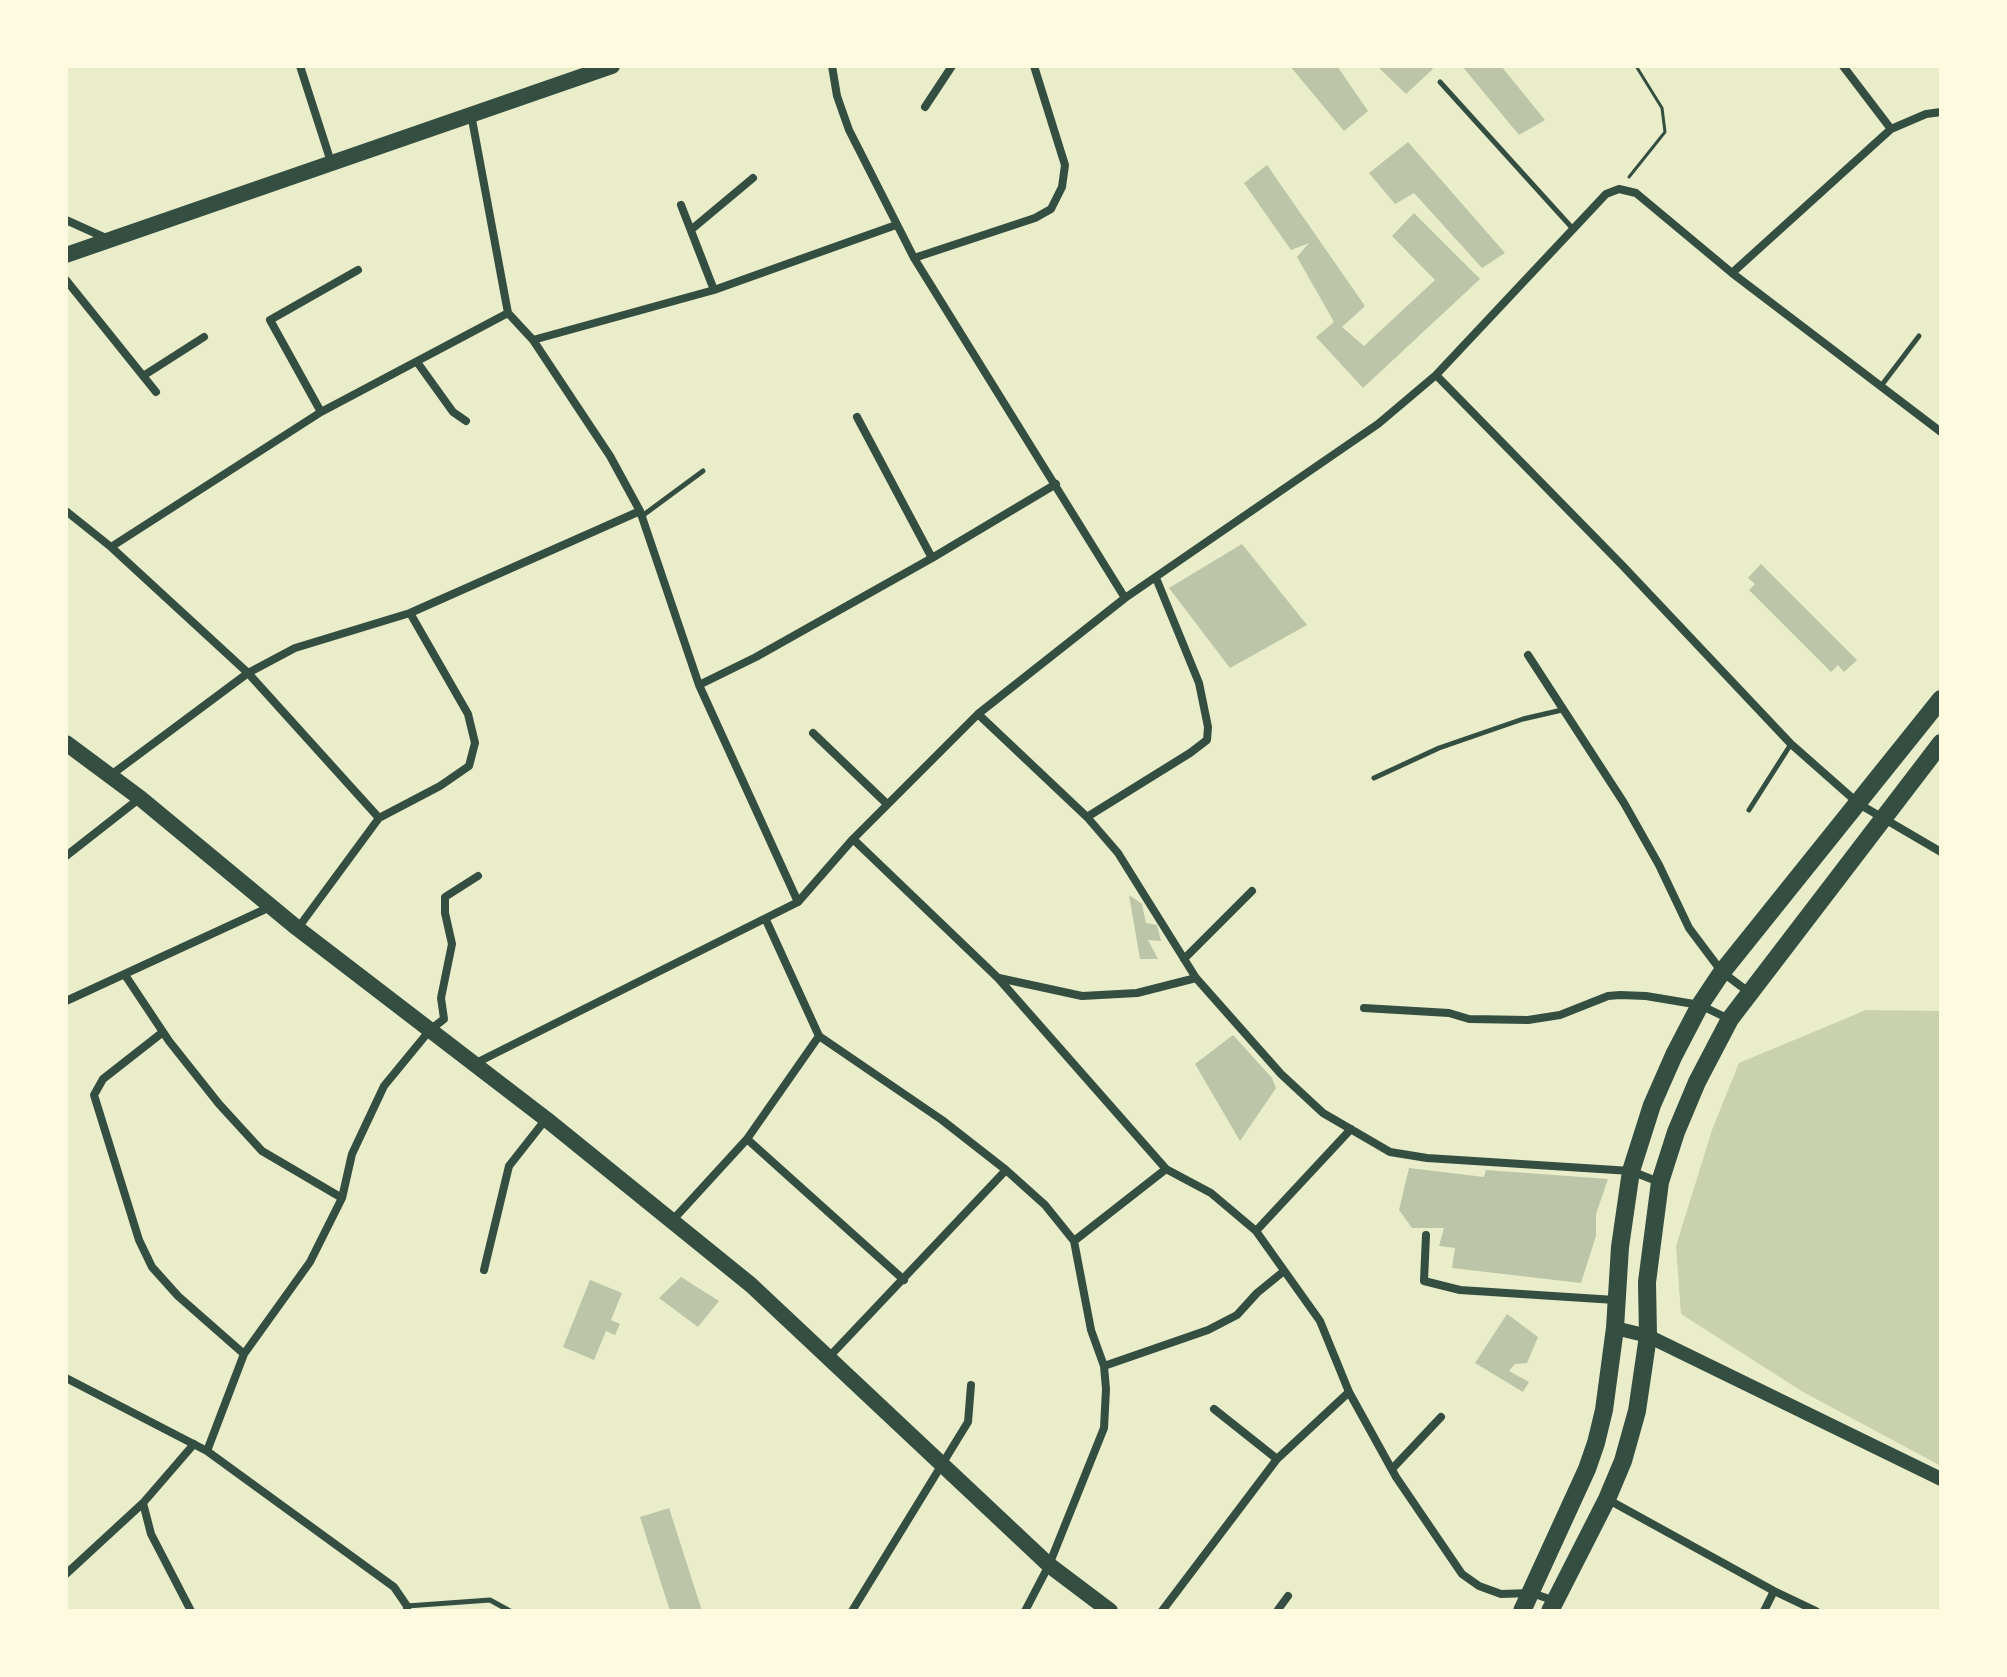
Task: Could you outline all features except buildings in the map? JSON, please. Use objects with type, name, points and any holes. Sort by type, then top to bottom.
[{"type":"main road","points":[[66,255],[612,66]]},
{"type":"main road","points":[[1522,1611],[1596,1443],[1604,1410],[1615,1328],[1615,1300],[1631,1171],[1652,1105],[1674,1055],[1700,1005],[1722,972],[1941,699]]},
{"type":"main road","points":[[66,743],[140,798],[297,928],[546,1119],[751,1285],[1049,1565],[1110,1611]]},
{"type":"main road","points":[[1553,1606],[1607,1499],[1623,1461],[1637,1411],[1648,1336],[1647,1282],[1660,1182],[1697,1082],[1730,1019],[1941,743]]},
{"type":"street","points":[[300,66],[331,162]]},
{"type":"street","points":[[832,66],[837,96],[849,130],[914,258],[1125,598]]},
{"type":"street","points":[[925,107],[952,66]]},
{"type":"street","points":[[914,258],[1035,218],[1051,209],[1062,187],[1065,165],[1034,66]]},
{"type":"street","points":[[1843,66],[1891,129]]},
{"type":"street","points":[[1732,273],[1891,129],[1926,114],[1941,112]]},
{"type":"street","points":[[471,114],[508,313],[533,340],[610,456],[641,514],[699,685],[798,902]]},
{"type":"street","points":[[692,229],[753,178]]},
{"type":"street","points":[[473,1064],[798,902],[853,839],[978,714],[1125,598],[1378,424],[1436,375],[1606,194],[1619,189],[1636,193],[1732,273],[1941,432]]},
{"type":"street","points":[[681,205],[714,290]]},
{"type":"street","points":[[66,220],[109,240]]},
{"type":"street","points":[[533,340],[714,290],[896,225]]},
{"type":"street","points":[[321,412],[270,320],[358,270]]},
{"type":"street","points":[[66,280],[156,392]]},
{"type":"street","points":[[111,547],[321,412],[508,313]]},
{"type":"street","points":[[143,376],[204,337]]},
{"type":"street","points":[[417,362],[453,412],[466,421]]},
{"type":"street","points":[[1436,375],[1791,744],[1859,804],[1941,852]]},
{"type":"street","points":[[857,417],[932,558]]},
{"type":"street","points":[[699,685],[756,657],[932,558],[1056,484]]},
{"type":"street","points":[[66,511],[111,547],[248,673],[379,818]]},
{"type":"street","points":[[111,775],[248,673],[295,648],[410,613],[641,514]]},
{"type":"street","points":[[1087,817],[1207,740],[1208,727],[1199,683],[1156,578]]},
{"type":"street","points":[[297,928],[379,818],[440,786],[469,766],[475,743],[468,714],[410,613]]},
{"type":"street","points":[[1528,655],[1624,803],[1659,865],[1689,928],[1722,972],[1750,993]]},
{"type":"street","points":[[978,714],[1087,817],[1118,853],[1196,978],[1281,1074],[1323,1113],[1390,1152],[1631,1171],[1660,1182]]},
{"type":"street","points":[[813,733],[887,804]]},
{"type":"street","points":[[66,856],[140,798]]},
{"type":"street","points":[[853,839],[998,978],[1166,1169],[1211,1193],[1256,1231],[1320,1321],[1349,1392],[1392,1469],[1462,1574],[1479,1586],[1501,1594],[1532,1593],[1553,1606]]},
{"type":"street","points":[[207,1451],[244,1354],[310,1262],[342,1198],[352,1154],[384,1086],[430,1030],[444,1019],[441,998],[452,944],[445,897],[478,876]]},
{"type":"street","points":[[1184,959],[1252,891]]},
{"type":"street","points":[[66,1001],[271,907]]},
{"type":"street","points":[[766,920],[819,1036],[942,1120],[1006,1170],[1045,1205],[1074,1241],[1091,1330],[1104,1366],[1104,1428],[1049,1565],[1025,1611]]},
{"type":"street","points":[[125,975],[163,1032],[219,1104],[262,1151],[342,1198]]},
{"type":"street","points":[[998,978],[1082,996],[1137,993],[1196,978]]},
{"type":"street","points":[[1364,1008],[1449,1013],[1469,1019],[1528,1020],[1560,1015],[1608,996],[1646,996],[1700,1005],[1730,1019]]},
{"type":"street","points":[[163,1032],[103,1079],[94,1095],[139,1240],[152,1267],[178,1296],[244,1354]]},
{"type":"street","points":[[671,1222],[747,1139],[819,1036]]},
{"type":"street","points":[[484,1270],[509,1166],[546,1119]]},
{"type":"street","points":[[1256,1231],[1351,1129]]},
{"type":"street","points":[[747,1139],[904,1280]]},
{"type":"street","points":[[1074,1241],[1166,1169]]},
{"type":"street","points":[[829,1357],[1006,1170]]},
{"type":"street","points":[[1426,1235],[1424,1281],[1460,1290],[1615,1300]]},
{"type":"street","points":[[1104,1366],[1208,1330],[1237,1315],[1284,1271]]},
{"type":"street","points":[[1615,1328],[1648,1336],[1941,1479]]},
{"type":"street","points":[[66,1378],[207,1451],[394,1587],[407,1609]]},
{"type":"street","points":[[852,1611],[968,1422],[971,1385]]},
{"type":"street","points":[[1162,1611],[1277,1459],[1349,1392]]},
{"type":"street","points":[[1214,1409],[1277,1459]]},
{"type":"street","points":[[1392,1469],[1441,1417]]},
{"type":"street","points":[[66,1574],[143,1503],[194,1444]]},
{"type":"street","points":[[1607,1499],[1816,1611]]},
{"type":"street","points":[[143,1503],[151,1534],[191,1611]]},
{"type":"street","points":[[1764,1611],[1774,1591]]},
{"type":"street","points":[[1277,1611],[1288,1596]]},
{"type":"lane","points":[[1440,82],[1574,230]]},
{"type":"lane","points":[[1881,386],[1919,336]]},
{"type":"lane","points":[[641,514],[703,471]]},
{"type":"lane","points":[[1374,778],[1416,757],[1468,737],[1562,710]]},
{"type":"lane","points":[[1749,810],[1791,744]]},
{"type":"lane","points":[[407,1609],[490,1600],[510,1611]]},
{"type":"path","points":[[1619,189],[1665,132],[1662,108],[1636,66]]},
{"type":"green space","points":[[1866,1010],[1941,1011],[1941,1466],[1803,1392],[1681,1314],[1676,1246],[1712,1130],[1739,1063]]}]
